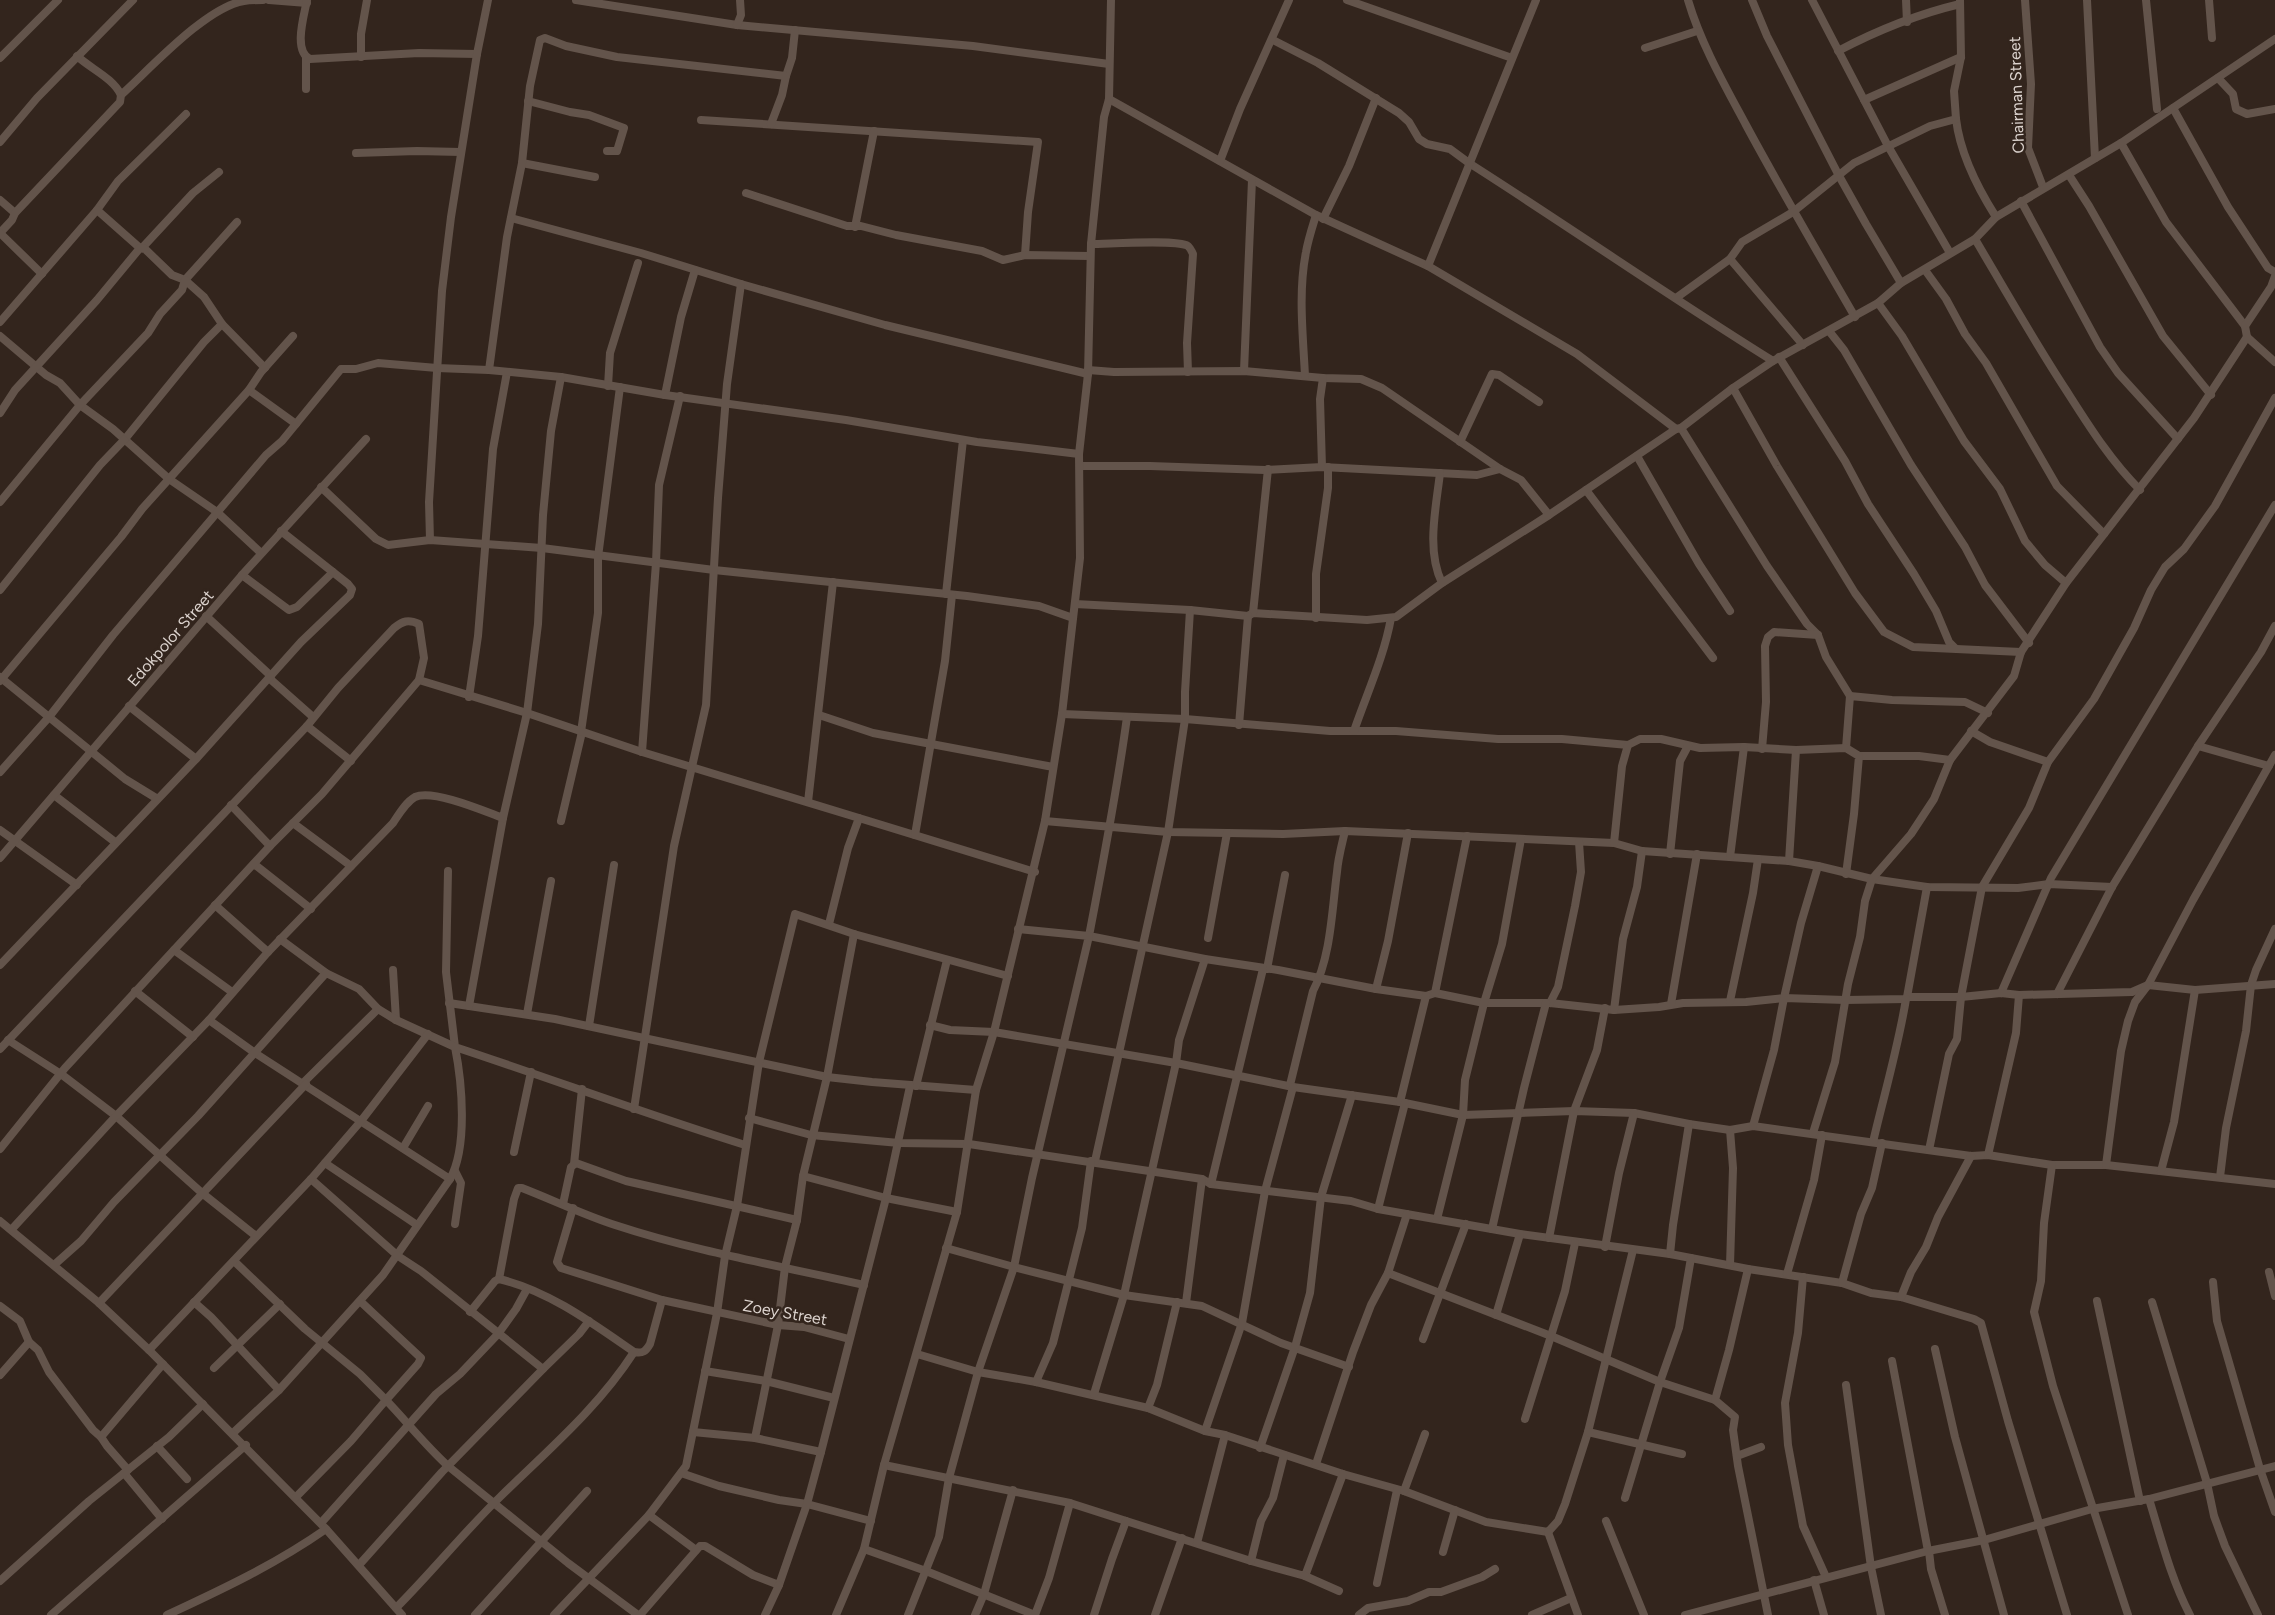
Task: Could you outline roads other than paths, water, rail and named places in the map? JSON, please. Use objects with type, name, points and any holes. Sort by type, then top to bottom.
[{"type":"street","points":[[0,58],[58,0]]},
{"type":"street","points":[[0,142],[37,98],[132,0]]},
{"type":"street","points":[[42,274],[0,233],[15,213],[120,102],[121,95],[196,26],[229,6],[242,1],[263,0]]},
{"type":"street","points":[[269,0],[307,2],[301,43],[302,52],[306,57],[318,60],[419,53],[477,54]]},
{"type":"street","points":[[361,57],[361,34],[367,0]]},
{"type":"street","points":[[430,540],[429,502],[441,291],[461,152],[488,0]]},
{"type":"street","points":[[576,0],[737,25],[973,46],[1108,64]]},
{"type":"street","points":[[737,25],[741,15],[741,0]]},
{"type":"street","points":[[836,1615],[864,1549],[884,1465],[957,1212],[976,1090],[994,1032],[1018,929],[1035,872],[1045,821],[1062,714],[1082,540],[1079,454],[1088,372],[1091,244],[1104,117],[1109,99],[1111,0]]},
{"type":"street","points":[[1220,161],[1289,0]]},
{"type":"street","points":[[1347,0],[1512,58]]},
{"type":"street","points":[[1428,266],[1536,0]]},
{"type":"street","points":[[1688,0],[1697,31],[1793,212],[1855,317]]},
{"type":"street","points":[[1752,0],[1767,36],[1838,174],[1901,283]]},
{"type":"street","points":[[1812,0],[1888,146],[1950,253]]},
{"type":"street","points":[[1906,0],[1907,22]]},
{"type":"street","name":"Chairman Street","points":[[2025,0],[2031,84],[2028,148],[2043,187]]},
{"type":"street","points":[[2086,0],[2096,158]]},
{"type":"street","points":[[2146,0],[2157,109]]},
{"type":"street","points":[[2209,0],[2212,38]]},
{"type":"street","points":[[1838,51],[1867,35],[1960,2],[1961,57],[1954,91],[1960,146],[1996,217]]},
{"type":"street","points":[[771,124],[792,58],[795,30]]},
{"type":"street","points":[[1645,48],[1697,31]]},
{"type":"street","points":[[489,369],[497,301],[522,162],[528,101],[540,40],[544,38],[566,46],[617,57],[786,76]]},
{"type":"street","points":[[1075,604],[1316,618],[1367,620],[1396,617],[1442,583],[1679,428],[1776,359],[1878,303],[1901,283],[1976,239],[1996,217],[2043,187],[2069,175],[2096,158],[2275,39]]},
{"type":"street","points":[[1273,40],[1318,63],[1376,98],[1409,122],[1419,139],[1427,144],[1450,149],[1676,298],[1776,359],[1845,461],[1868,504],[1936,611],[1949,642],[1955,648]]},
{"type":"street","points":[[77,56],[112,83],[121,95]]},
{"type":"street","points":[[306,57],[306,89]]},
{"type":"street","points":[[1864,100],[1961,57]]},
{"type":"street","points":[[2218,78],[2233,94],[2236,109],[2247,114],[2275,109]]},
{"type":"street","points":[[1305,376],[1302,327],[1305,253],[1319,217],[1349,166],[1376,98]]},
{"type":"street","points":[[1109,99],[1319,217],[1428,266],[1577,354],[1679,428],[1767,566],[1807,624],[1818,635],[1826,657],[1850,696],[1846,748]]},
{"type":"street","points":[[528,101],[589,115],[624,128],[617,151],[608,151]]},
{"type":"street","points":[[2173,108],[2228,207],[2275,274],[2271,287],[2245,326]]},
{"type":"street","points":[[0,322],[97,210],[118,181],[186,114]]},
{"type":"street","points":[[1676,298],[1730,259],[1742,242],[1793,212],[1854,163],[1930,126],[1956,119]]},
{"type":"street","points":[[701,120],[1038,142],[1028,212],[1025,255]]},
{"type":"street","points":[[855,227],[874,131]]},
{"type":"street","points":[[2121,142],[2166,222],[2245,326],[2247,337],[2275,362]]},
{"type":"street","points":[[356,153],[461,152]]},
{"type":"street","points":[[522,162],[595,177]]},
{"type":"street","points":[[0,413],[15,390],[141,248],[193,193],[219,172]]},
{"type":"street","points":[[2069,175],[2163,336],[2211,395]]},
{"type":"street","points":[[1244,370],[1252,180]]},
{"type":"street","points":[[746,193],[828,220],[982,251],[1003,260],[1025,255],[1090,256]]},
{"type":"street","points":[[0,200],[15,213]]},
{"type":"street","points":[[2021,201],[2100,347],[2118,372],[2178,440]]},
{"type":"street","points":[[97,210],[172,275],[185,280],[204,297],[222,324],[265,368]]},
{"type":"street","points":[[511,218],[641,252],[741,284],[885,325],[1088,372],[1244,370],[1370,381],[1500,469],[1521,480],[1549,515]]},
{"type":"street","points":[[0,502],[80,405],[148,333],[160,314],[182,290],[185,280],[237,222]]},
{"type":"street","points":[[1976,239],[2039,348],[2104,450],[2140,490]]},
{"type":"street","points":[[1091,244],[1171,244],[1185,245],[1190,248],[1193,254],[1187,343],[1188,372]]},
{"type":"street","points":[[1730,259],[1803,345]]},
{"type":"street","points":[[608,386],[610,352],[638,263]]},
{"type":"street","points":[[665,395],[681,317],[695,270]]},
{"type":"street","points":[[1925,270],[1986,363],[2057,486],[2104,534]]},
{"type":"street","points":[[634,1109],[674,846],[706,705],[727,384],[741,284]]},
{"type":"street","points":[[1878,303],[1902,336],[1964,441],[2000,489],[2025,541],[2045,565],[2066,583]]},
{"type":"street","points":[[0,590],[100,465],[125,439],[199,348],[222,324]]},
{"type":"street","points":[[1829,331],[1844,350],[1911,465],[1965,547],[1985,585],[2028,643]]},
{"type":"street","points":[[0,336],[46,375],[60,383],[80,405],[125,439],[169,479],[217,512],[261,553]]},
{"type":"street","points":[[156,798],[136,788],[1,679],[121,537],[142,508],[249,390],[293,336]]},
{"type":"street","points":[[1787,1274],[1811,1191],[1817,1134],[1835,1062],[1865,901],[1872,879],[1911,834],[1945,776],[1950,760],[2014,676],[2021,652],[2066,583],[2178,440],[2211,395],[2247,337]]},
{"type":"street","points":[[0,772],[49,717],[113,635],[217,512],[296,424],[341,369],[356,369],[378,363],[437,368],[489,369],[561,377],[963,440],[1079,454]]},
{"type":"street","points":[[469,697],[478,636],[493,449],[507,372]]},
{"type":"street","points":[[1460,442],[1492,374],[1499,375],[1539,402]]},
{"type":"street","points":[[469,1006],[503,818],[527,713],[538,624],[543,515],[551,431],[561,377]]},
{"type":"street","points":[[1316,618],[1316,574],[1328,488],[1320,399],[1323,378]]},
{"type":"street","points":[[561,821],[582,732],[598,613],[598,557],[620,387]]},
{"type":"street","points":[[1733,388],[1777,466],[1855,593],[1881,628],[1913,647],[2021,652]]},
{"type":"street","points":[[249,390],[296,424]]},
{"type":"street","points":[[642,752],[656,563],[659,485],[680,396]]},
{"type":"street","points":[[1929,1150],[1949,1054],[1957,1039],[1961,997],[1982,887],[2029,808],[2048,762],[2094,699],[2134,628],[2151,590],[2165,567],[2184,549],[2215,506],[2275,398]]},
{"type":"street","name":"Edokpolor Street","points":[[0,858],[242,574],[366,439]]},
{"type":"street","points":[[915,835],[945,661],[963,440]]},
{"type":"street","points":[[1637,456],[1699,564],[1730,611]]},
{"type":"street","points":[[1081,466],[1150,465],[1268,469],[1325,467],[1477,475],[1500,469]]},
{"type":"street","points":[[1239,725],[1268,469]]},
{"type":"street","points":[[1440,473],[1434,526],[1434,556],[1435,569],[1442,583]]},
{"type":"street","points":[[321,487],[375,539],[387,545],[430,540],[542,548],[598,557],[949,594],[1039,606],[1073,618]]},
{"type":"street","points":[[1586,490],[1713,658]]},
{"type":"street","points":[[2001,993],[2049,884],[2275,505]]},
{"type":"street","points":[[0,965],[156,798],[196,759],[301,642],[350,595],[352,590],[348,584],[281,531]]},
{"type":"street","points":[[242,574],[288,610],[297,607],[333,572]]},
{"type":"street","points":[[808,802],[833,582]]},
{"type":"street","points":[[1036,1382],[1053,1343],[1082,1228],[1093,1161],[1168,832],[1185,719],[1190,610]]},
{"type":"street","points":[[206,616],[314,717]]},
{"type":"street","points":[[1354,731],[1372,678],[1383,657],[1391,618]]},
{"type":"street","points":[[0,1049],[307,726],[394,628],[410,620],[418,624],[424,658],[419,680],[351,761],[135,991],[61,1074],[0,1149]]},
{"type":"street","points":[[2056,994],[2112,887],[2275,626]]},
{"type":"street","points":[[1762,748],[1766,702],[1765,646],[1768,637],[1774,632],[1818,635]]},
{"type":"street","points":[[419,680],[642,752],[1035,872]]},
{"type":"street","points":[[1850,696],[1892,700],[1965,702],[1988,713]]},
{"type":"street","points":[[129,706],[196,759]]},
{"type":"street","points":[[1062,714],[1185,719],[1239,725],[1354,731],[1396,731],[1498,739],[1562,739],[1628,745],[1641,739],[1660,739],[1700,748],[1744,747],[1796,750],[1846,748],[1859,756],[1919,756],[1950,760]]},
{"type":"street","points":[[819,715],[873,733],[1053,767]]},
{"type":"street","points":[[908,1615],[939,1537],[949,1478],[978,1372],[1014,1267],[1089,936],[1127,717]]},
{"type":"street","points":[[307,726],[351,761]]},
{"type":"street","points":[[1971,731],[1990,742],[2048,762]]},
{"type":"street","points":[[1614,843],[1622,766],[1628,745]]},
{"type":"street","points":[[1670,854],[1680,761],[1688,746]]},
{"type":"street","points":[[2198,746],[2269,766]]},
{"type":"street","points":[[1730,857],[1744,747]]},
{"type":"street","points":[[1789,861],[1796,750]]},
{"type":"street","points":[[2106,1165],[2121,1052],[2135,1002],[2148,985],[2275,755]]},
{"type":"street","points":[[1846,873],[1859,756]]},
{"type":"street","points":[[54,795],[116,842]]},
{"type":"street","points":[[12,1229],[116,1116],[209,1020],[280,939],[393,823],[408,802],[417,796],[430,796],[503,818]]},
{"type":"street","points":[[231,805],[270,846]]},
{"type":"street","points":[[829,924],[848,848],[859,818]]},
{"type":"street","points":[[1045,821],[1168,832],[1283,834],[1345,831],[1614,843],[1642,851],[1670,854],[1789,861],[1872,879],[1927,887],[2018,888],[2049,884],[2112,887]]},
{"type":"street","points":[[293,823],[351,866]]},
{"type":"street","points":[[0,830],[77,885]]},
{"type":"street","points":[[1205,1431],[1242,1323],[1265,1191],[1314,991],[1320,978],[1345,831]]},
{"type":"street","points":[[1208,938],[1227,833]]},
{"type":"street","points":[[1376,989],[1388,941],[1408,833]]},
{"type":"street","points":[[1435,993],[1467,836]]},
{"type":"street","points":[[1437,1219],[1463,1115],[1465,1080],[1484,1003],[1502,944],[1521,839]]},
{"type":"street","points":[[1492,1229],[1548,1003],[1558,987],[1581,872],[1579,842]]},
{"type":"street","points":[[1549,1238],[1574,1111],[1610,1009],[1623,939],[1637,887],[1642,851]]},
{"type":"street","points":[[1671,1004],[1697,855]]},
{"type":"street","points":[[1730,1001],[1758,859]]},
{"type":"street","points":[[254,864],[311,909]]},
{"type":"street","points":[[589,1026],[614,865]]},
{"type":"street","points":[[1753,1126],[1774,1050],[1801,923],[1818,866]]},
{"type":"street","points":[[233,1433],[279,1390],[360,1301],[398,1256],[455,1171],[459,1154],[462,1099],[449,1003],[446,939],[448,871]]},
{"type":"street","points":[[1210,1184],[1265,969],[1285,875]]},
{"type":"street","points":[[527,1014],[551,881]]},
{"type":"street","points":[[1842,1283],[1861,1214],[1872,1188],[1887,1079],[1898,1041],[1927,887]]},
{"type":"street","points":[[215,905],[268,952]]},
{"type":"street","points":[[554,1615],[649,1515],[686,1466],[717,1313],[725,1256],[737,1206],[759,1062],[795,914],[854,934],[1008,976]]},
{"type":"street","points":[[1018,929],[1089,936],[1143,948],[1426,996],[1435,993],[1484,1003],[1548,1003],[1610,1009],[1784,998],[1845,1000],[1961,997],[2001,993],[2019,995],[2132,992],[2148,985],[2195,990],[2275,984]]},
{"type":"street","points":[[2220,1177],[2226,1128],[2246,1031],[2252,985],[2256,970],[2275,929]]},
{"type":"street","points":[[755,1438],[778,1325],[785,1267],[797,1220],[802,1176],[827,1077],[854,934]]},
{"type":"street","points":[[280,939],[326,973],[358,989],[378,1009],[396,1020],[455,1047],[582,1089],[634,1109],[745,1144]]},
{"type":"street","points":[[174,950],[232,992]]},
{"type":"street","points":[[1094,1394],[1124,1295],[1176,1063],[1179,1040],[1205,959]]},
{"type":"street","points":[[765,1615],[779,1585],[807,1504],[947,960]]},
{"type":"street","points":[[393,970],[396,1020]]},
{"type":"street","points":[[54,1265],[81,1241],[114,1202],[161,1156],[326,973]]},
{"type":"street","points":[[2161,1171],[2180,1093],[2195,990]]},
{"type":"street","points":[[135,991],[193,1037]]},
{"type":"street","points":[[1988,1155],[2016,1033],[2019,995]]},
{"type":"street","points":[[1378,1209],[1426,996]]},
{"type":"street","points":[[449,1003],[589,1026],[827,1077],[976,1090]]},
{"type":"street","points":[[99,1304],[378,1009]]},
{"type":"street","points":[[209,1020],[255,1053],[450,1179]]},
{"type":"street","points":[[930,1025],[950,1030],[994,1032],[1463,1115],[1574,1111],[1634,1113],[1731,1130],[1753,1126],[2052,1165],[2106,1165],[2275,1183]]},
{"type":"street","points":[[149,1350],[311,1179],[361,1121],[428,1034]]},
{"type":"street","points":[[8,1040],[61,1074],[116,1116],[202,1193],[256,1236]]},
{"type":"street","points":[[514,1152],[531,1072]]},
{"type":"street","points":[[563,1204],[574,1164],[582,1089]]},
{"type":"street","points":[[1260,1448],[1295,1347],[1310,1293],[1321,1197],[1352,1095]]},
{"type":"street","points":[[403,1148],[428,1106]]},
{"type":"street","points":[[1605,1247],[1619,1173],[1634,1113]]},
{"type":"street","points":[[749,1118],[812,1135],[899,1143],[969,1144],[1039,1153],[1202,1179],[1210,1184],[1351,1201],[1378,1209],[1575,1243],[1670,1254],[1748,1269],[1842,1283],[1871,1293],[1901,1297],[1981,1323],[2067,1615]]},
{"type":"street","points":[[1670,1254],[1689,1124]]},
{"type":"street","points":[[1730,1265],[1733,1168],[1731,1130]]},
{"type":"street","points":[[1901,1297],[1938,1217],[1971,1156]]},
{"type":"street","points":[[325,1162],[417,1226]]},
{"type":"street","points":[[574,1164],[626,1181],[797,1220]]},
{"type":"street","points":[[2052,1165],[2044,1223],[2041,1281],[2034,1312],[2053,1386],[2128,1615]]},
{"type":"street","points":[[455,1171],[461,1183],[455,1224]]},
{"type":"street","points":[[802,1176],[886,1198],[957,1212]]},
{"type":"street","points":[[311,1179],[398,1256],[421,1271],[543,1369]]},
{"type":"street","points":[[1186,1303],[1202,1179]]},
{"type":"street","points":[[470,1312],[499,1279],[518,1188],[614,1224],[725,1256],[864,1285]]},
{"type":"street","name":"Zoey Street","points":[[573,1209],[557,1262],[566,1270],[662,1300],[778,1325],[804,1327],[849,1338]]},
{"type":"street","points":[[1316,1464],[1353,1352],[1371,1305],[1388,1273],[1407,1214]]},
{"type":"street","points":[[0,1221],[99,1304],[246,1445],[324,1526],[402,1615]]},
{"type":"street","points":[[1423,1339],[1466,1224]]},
{"type":"street","points":[[1496,1315],[1520,1234]]},
{"type":"street","points":[[1525,1419],[1565,1291],[1575,1243]]},
{"type":"street","points":[[946,1248],[1124,1295],[1202,1306],[1281,1343],[1349,1367]]},
{"type":"street","points":[[1548,1532],[1558,1521],[1565,1504],[1588,1432],[1633,1250]]},
{"type":"street","points":[[1625,1497],[1679,1328],[1691,1258]]},
{"type":"street","points":[[234,1261],[322,1344],[360,1374],[410,1425],[430,1450],[448,1466],[588,1579],[639,1615],[700,1546],[705,1546],[753,1575],[779,1585]]},
{"type":"street","points":[[1715,1400],[1730,1350],[1748,1269]]},
{"type":"street","points":[[2269,1272],[2275,1296]]},
{"type":"street","points":[[1388,1273],[1551,1336],[1660,1382],[1715,1400],[1735,1417],[1737,1456],[1762,1594],[1768,1615]]},
{"type":"street","points":[[1803,1277],[1798,1333],[1785,1402],[1788,1445],[1803,1526],[1826,1577]]},
{"type":"street","points":[[499,1279],[568,1307],[634,1352],[640,1353],[646,1351],[662,1300]]},
{"type":"street","points":[[2213,1282],[2217,1321],[2259,1469],[2275,1512]]},
{"type":"street","points":[[167,1615],[243,1580],[300,1547],[324,1526],[436,1394],[460,1374],[498,1334],[527,1289]]},
{"type":"street","points":[[2097,1300],[2140,1501]]},
{"type":"street","points":[[296,1497],[351,1441],[418,1365],[421,1358],[360,1301]]},
{"type":"street","points":[[194,1302],[212,1317],[279,1390]]},
{"type":"street","points":[[1148,1408],[1159,1376],[1177,1302]]},
{"type":"street","points":[[2152,1302],[2207,1483],[2214,1516],[2225,1546],[2258,1615]]},
{"type":"street","points":[[214,1368],[236,1344],[280,1304]]},
{"type":"street","points":[[0,1306],[20,1321],[29,1342],[38,1350],[49,1372],[162,1519]]},
{"type":"street","points":[[359,1565],[448,1466],[579,1334],[589,1321]]},
{"type":"street","points":[[0,1375],[29,1342]]},
{"type":"street","points":[[1935,1350],[2004,1615]]},
{"type":"street","points":[[396,1608],[495,1502],[596,1403],[634,1352]]},
{"type":"street","points":[[917,1354],[978,1372],[1094,1394],[1148,1408],[1205,1431],[1225,1435],[1343,1474],[1401,1490],[1486,1522],[1548,1532]]},
{"type":"street","points":[[1892,1361],[1931,1569],[1945,1615]]},
{"type":"street","points":[[101,1437],[163,1365]]},
{"type":"street","points":[[705,1371],[766,1381],[834,1398]]},
{"type":"street","points":[[1846,1385],[1871,1567],[1881,1615]]},
{"type":"street","points":[[0,1581],[89,1501],[158,1446],[203,1404]]},
{"type":"street","points":[[693,1432],[755,1438],[821,1452]]},
{"type":"street","points":[[1588,1432],[1682,1454]]},
{"type":"street","points":[[1377,1583],[1401,1490],[1425,1434]]},
{"type":"street","points":[[1197,1543],[1225,1435]]},
{"type":"street","points":[[51,1615],[246,1445]]},
{"type":"street","points":[[158,1446],[187,1479]]},
{"type":"street","points":[[1737,1456],[1761,1447]]},
{"type":"street","points":[[1251,1561],[1262,1521],[1273,1498],[1284,1455]]},
{"type":"street","points":[[884,1465],[1070,1503],[1305,1576],[1339,1591]]},
{"type":"street","points":[[1685,1615],[1704,1613],[1814,1580],[1928,1551],[1984,1540],[2092,1509],[2149,1499],[2275,1466]]},
{"type":"street","points":[[681,1473],[719,1486],[807,1504],[871,1521]]},
{"type":"street","points":[[1305,1576],[1343,1474]]},
{"type":"street","points":[[975,1615],[984,1594],[1013,1490]]},
{"type":"street","points":[[475,1615],[587,1491]]},
{"type":"street","points":[[2149,1499],[2164,1547],[2190,1615]]},
{"type":"street","points":[[864,1549],[926,1571],[1035,1615],[1049,1578],[1070,1503]]},
{"type":"street","points":[[1443,1552],[1455,1510]]},
{"type":"street","points":[[649,1515],[696,1550]]},
{"type":"street","points":[[1094,1615],[1126,1521]]},
{"type":"street","points":[[1606,1521],[1644,1615]]},
{"type":"street","points":[[1548,1532],[1578,1615]]},
{"type":"street","points":[[1155,1615],[1182,1538]]},
{"type":"street","points":[[1359,1615],[1368,1608],[1408,1601],[1429,1592],[1441,1592],[1495,1569]]},
{"type":"street","points":[[1814,1580],[1824,1615]]},
{"type":"street","points":[[1532,1615],[1571,1598]]}]
